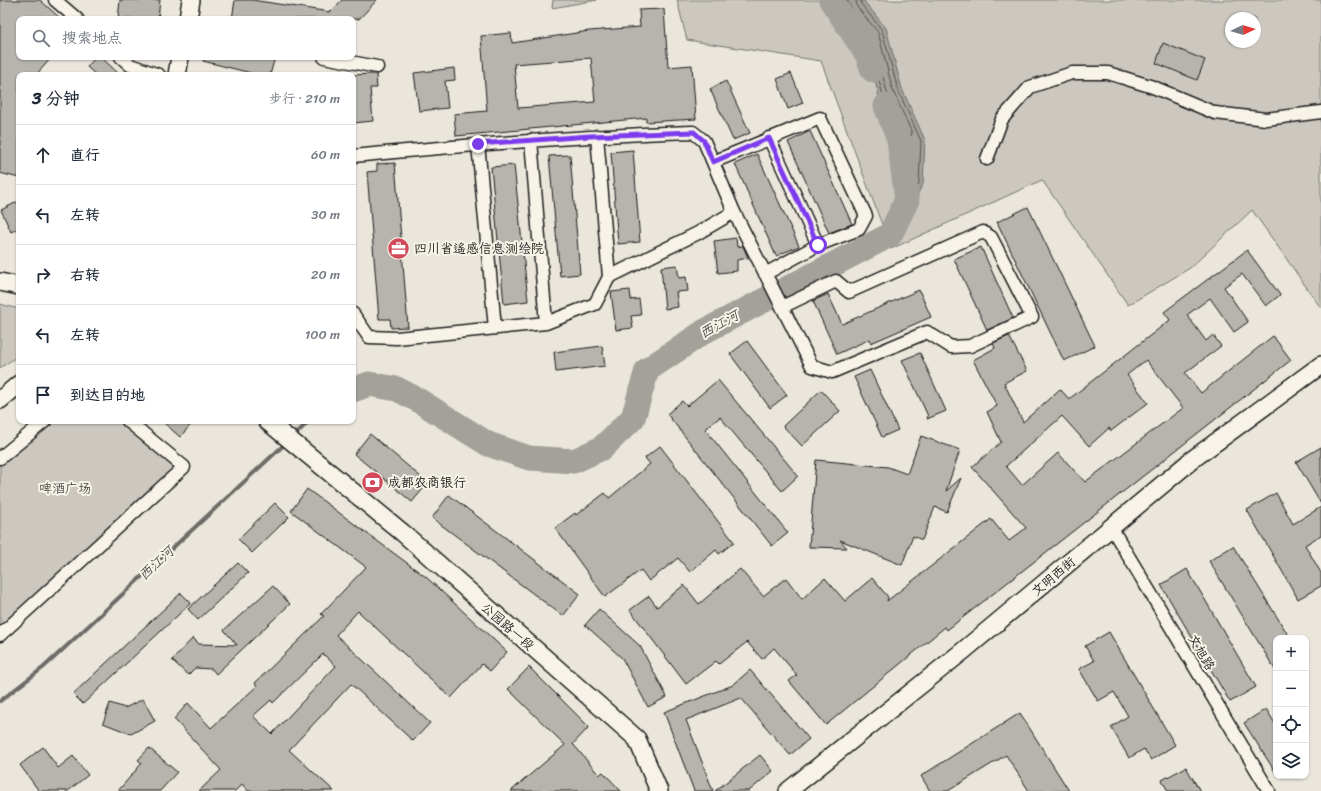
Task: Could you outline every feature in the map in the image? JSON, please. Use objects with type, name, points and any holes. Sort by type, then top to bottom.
[{"type":"street","points":[[55,0],[74,16]]},
{"type":"street","points":[[188,16],[191,0]]},
{"type":"street","points":[[124,60],[130,65],[150,72]]},
{"type":"street","points":[[178,72],[180,60]]},
{"type":"street","points":[[340,60],[377,67]]},
{"type":"street","points":[[986,159],[1002,119],[1030,87],[1072,73],[1108,73],[1153,88],[1215,112],[1266,120],[1321,112]]},
{"type":"street","points":[[713,162],[820,118],[866,216],[859,229],[818,245],[765,274]]},
{"type":"street","points":[[356,156],[531,140],[694,132],[704,141],[734,212],[772,286],[781,305],[812,366],[832,372],[927,332],[951,347],[970,346],[1032,317],[991,237],[983,232],[849,292],[836,281],[781,305]]},
{"type":"street","points":[[356,318],[369,337],[397,338],[546,323],[594,304],[609,277],[597,136]]},
{"type":"street","points":[[769,138],[818,245]]},
{"type":"street","points":[[531,140],[546,323]]},
{"type":"street","points":[[478,144],[495,328]]},
{"type":"street","points":[[609,277],[698,233],[734,212]]},
{"type":"street","points":[[0,282],[16,285]]},
{"type":"street","name":"文明西街","points":[[788,791],[963,651],[1193,458],[1321,365]]},
{"type":"street","points":[[0,400],[16,387]]},
{"type":"street","points":[[0,458],[41,424]]},
{"type":"street","points":[[0,635],[184,467],[132,424]]},
{"type":"street","name":"公园路一段","points":[[272,424],[403,533],[637,739],[659,791]]},
{"type":"street","name":"文旭路","points":[[1111,527],[1269,791]]},
{"type":"green space","points":[[553,0],[597,0],[552,8]]},
{"type":"green space","points":[[677,0],[1321,0],[1321,308],[1252,210],[1190,268],[1128,305],[1042,180],[891,249],[821,61],[687,40]]},
{"type":"green space","points":[[0,304],[16,308],[16,357],[0,368]]},
{"type":"green space","name":"啤酒广场","points":[[41,424],[132,424],[184,467],[0,635],[0,458]]},
{"type":"water","points":[[836,0],[863,0],[886,28],[902,89],[925,140],[923,184],[909,210],[906,147],[886,122],[871,66]]},
{"type":"building","points":[[0,0],[40,0],[58,16],[16,16],[16,60],[49,60],[39,72],[16,72],[16,177],[0,173]]},
{"type":"building","points":[[120,0],[160,0],[158,16],[118,16]]},
{"type":"building","points":[[235,0],[252,0],[330,12],[342,0],[377,0],[359,19],[356,19],[356,16],[232,16]]},
{"type":"building","points":[[664,9],[668,67],[692,65],[696,119],[646,122],[646,118],[456,136],[454,114],[487,111],[481,36],[511,33],[512,43],[589,31],[640,27],[639,10]],"holes":[[[591,58],[595,102],[518,108],[514,64]]]},
{"type":"building","points":[[1163,43],[1205,60],[1197,80],[1156,63]]},
{"type":"building","points":[[93,60],[104,60],[117,72],[93,72],[87,67]]},
{"type":"building","points":[[274,60],[271,72],[247,72],[203,61]]},
{"type":"building","points":[[454,68],[455,80],[445,81],[448,108],[419,111],[414,73]]},
{"type":"building","points":[[791,73],[803,103],[788,109],[777,79]]},
{"type":"building","points":[[376,74],[377,88],[370,88],[373,121],[356,123],[356,75]]},
{"type":"building","points":[[726,81],[750,133],[733,140],[710,89]]},
{"type":"building","points":[[810,131],[852,224],[829,233],[788,142]]},
{"type":"building","points":[[633,150],[640,242],[618,244],[611,152]]},
{"type":"building","points":[[757,154],[799,246],[776,256],[735,164]]},
{"type":"building","points":[[570,155],[580,274],[560,276],[549,156]]},
{"type":"building","points":[[395,163],[408,327],[391,328],[390,319],[379,319],[367,172],[377,171],[377,164]]},
{"type":"building","points":[[514,165],[528,301],[504,304],[491,167]]},
{"type":"building","points":[[16,202],[16,230],[11,232],[1,210]]},
{"type":"building","points":[[1028,207],[1095,346],[1064,361],[997,222]]},
{"type":"building","points":[[736,238],[737,247],[743,246],[748,258],[737,260],[737,271],[718,273],[714,241]]},
{"type":"building","points":[[981,247],[1013,318],[987,330],[954,259]]},
{"type":"building","points":[[1247,250],[1280,295],[1266,306],[1242,274],[1224,287],[1248,322],[1234,332],[1210,298],[1187,315],[1206,341],[1213,335],[1221,346],[1185,373],[1201,393],[1273,336],[1291,360],[947,630],[945,627],[826,725],[789,681],[797,675],[774,648],[762,659],[747,642],[719,664],[716,661],[686,684],[630,610],[649,596],[657,607],[684,585],[699,604],[740,569],[763,596],[786,578],[802,599],[825,578],[845,601],[872,578],[888,597],[887,601],[991,519],[1009,541],[1026,528],[972,467],[1001,442],[987,412],[997,406],[973,360],[995,348],[993,343],[1009,336],[1027,371],[1004,383],[1023,422],[1060,389],[1069,399],[1170,320],[1164,312]],"holes":[[[1146,360],[1183,408],[1085,482],[1058,453],[1022,485],[1006,466],[1062,416],[1089,446],[1109,428],[1111,431],[1148,403],[1127,375]]]},
{"type":"building","points":[[677,265],[679,278],[686,277],[688,291],[676,292],[678,307],[665,309],[661,267]]},
{"type":"building","points":[[630,290],[631,300],[639,299],[641,315],[631,316],[633,328],[616,330],[611,292]]},
{"type":"building","points":[[919,290],[931,317],[871,343],[870,339],[837,354],[813,301],[828,294],[842,324]]},
{"type":"building","points":[[747,341],[787,395],[770,408],[730,354]]},
{"type":"building","points":[[602,346],[605,366],[556,372],[554,352]]},
{"type":"building","points":[[920,353],[946,411],[927,419],[928,416],[902,360]]},
{"type":"building","points":[[870,370],[898,430],[882,437],[854,377]]},
{"type":"building","points":[[718,380],[798,476],[782,491],[720,417],[705,429],[788,533],[772,546],[667,414],[682,401],[687,406]]},
{"type":"building","points":[[821,390],[840,411],[802,446],[783,426]]},
{"type":"building","points":[[165,424],[191,424],[180,437]]},
{"type":"building","points":[[370,434],[428,483],[412,502],[354,454]]},
{"type":"building","points":[[921,436],[960,450],[946,491],[961,478],[947,512],[935,507],[922,540],[913,536],[902,565],[840,540],[847,548],[809,547],[816,460],[888,467],[907,474]]},
{"type":"building","points":[[660,446],[734,542],[719,554],[716,550],[690,572],[678,558],[649,581],[641,570],[605,597],[555,528],[575,513],[576,515],[605,493],[609,498],[650,464],[645,458]]},
{"type":"building","points":[[1321,447],[1321,504],[1296,462]]},
{"type":"building","points":[[307,489],[426,577],[507,652],[490,671],[482,664],[451,698],[358,611],[336,635],[430,723],[413,741],[351,684],[289,750],[334,791],[248,791],[242,784],[235,791],[199,791],[221,770],[174,719],[188,703],[211,728],[257,686],[255,683],[324,616],[321,614],[366,567],[291,511]],"holes":[[[323,654],[336,666],[272,734],[253,716],[271,700],[273,703]]]},
{"type":"building","points":[[1276,493],[1293,524],[1321,507],[1321,535],[1305,545],[1321,573],[1321,586],[1298,599],[1247,510]]},
{"type":"building","points":[[449,495],[580,594],[563,616],[432,518]]},
{"type":"building","points":[[275,503],[289,517],[252,553],[238,539]]},
{"type":"building","points":[[1233,546],[1288,635],[1273,635],[1273,666],[1209,561]]},
{"type":"building","points":[[238,563],[248,573],[198,620],[188,609]]},
{"type":"building","points":[[1187,569],[1256,687],[1230,702],[1161,585]]},
{"type":"building","points":[[273,586],[290,604],[216,674],[212,669],[195,668],[188,675],[172,660],[193,638],[199,644],[237,645],[224,630]]},
{"type":"building","points":[[181,593],[191,603],[83,704],[73,694]]},
{"type":"building","points":[[599,609],[640,646],[667,697],[648,707],[622,658],[585,625]]},
{"type":"building","points":[[1109,632],[1175,745],[1151,760],[1144,749],[1129,758],[1111,727],[1128,716],[1114,692],[1098,701],[1079,669],[1094,661],[1085,646]]},
{"type":"building","points":[[529,667],[589,727],[573,744],[599,775],[603,772],[621,791],[511,791],[565,745],[508,689]]},
{"type":"building","points":[[750,670],[809,739],[790,755],[741,698],[686,720],[713,791],[694,791],[664,712],[733,685]]},
{"type":"building","points":[[143,699],[155,721],[131,734],[103,723],[110,703],[125,708]]},
{"type":"building","points":[[1266,709],[1273,720],[1273,768],[1244,723]]},
{"type":"building","points":[[1020,713],[1069,791],[1029,791],[1006,755],[948,791],[930,791],[921,776]]},
{"type":"building","points":[[43,747],[58,768],[73,756],[88,775],[68,791],[39,791],[20,765]]},
{"type":"building","points":[[149,748],[177,772],[160,791],[118,791],[142,763],[138,760]]},
{"type":"building","points":[[760,755],[773,771],[749,791],[715,791]]},
{"type":"building","points":[[1186,767],[1200,791],[1168,791],[1162,780]]},
{"type":"waterway","name":"西江河","points":[[831,0],[867,54],[873,70]]},
{"type":"waterway","name":"西江河","points":[[356,389],[369,384],[397,389],[418,400],[488,444],[529,458],[574,461],[602,448],[633,418],[647,370],[705,331],[890,235],[907,200],[899,140],[886,106]]},
{"type":"waterway","name":"西江河","points":[[293,437],[306,424]]},
{"type":"waterway","name":"西江河","points":[[0,701],[44,667],[286,443]]},
{"type":"place","name":"四川省遥感信息测绘院","points":[[398,248]]},
{"type":"place","name":"成都农商银行","points":[[373,482]]},
{"type":"route","points":[[478,144],[590,136],[694,132],[704,141],[713,162],[769,138],[818,245]]}]
